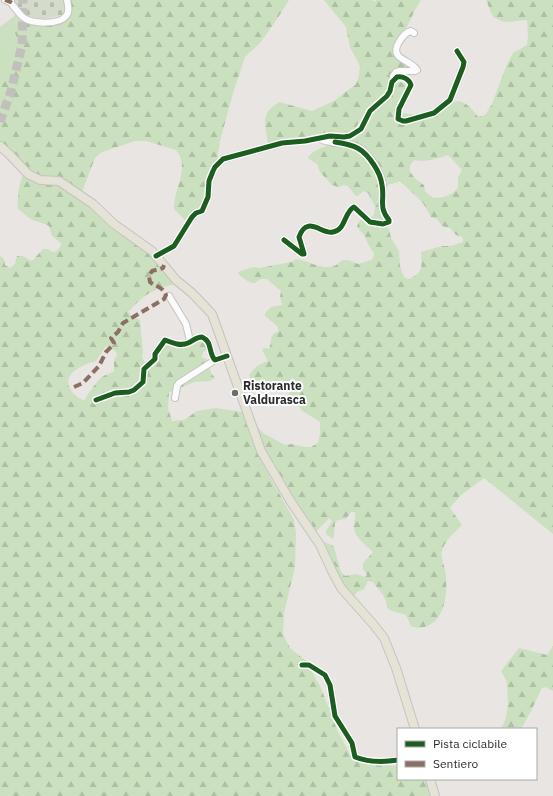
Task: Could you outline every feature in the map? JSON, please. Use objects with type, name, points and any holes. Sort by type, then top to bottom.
[{"type":"main road","points":[[0,146],[28,174],[40,180],[59,181],[93,204],[114,224],[145,246],[156,256],[176,280],[192,293],[212,314],[251,425],[266,459],[291,502],[320,544],[341,588],[384,638],[396,668],[415,728]]},
{"type":"main road","points":[[430,780],[435,796]]},
{"type":"street","points":[[0,3],[4,0],[11,2],[24,17],[29,20],[43,23],[60,20],[66,17],[68,13],[67,0]]},
{"type":"street","points":[[156,256],[174,246],[192,217],[196,213],[201,212],[204,208],[208,198],[210,176],[215,166],[223,159],[282,143],[330,136],[350,136],[361,129],[370,111],[387,96],[394,79],[393,76],[398,71],[418,70],[399,56],[396,50],[400,41],[407,32],[410,31],[414,33]]},
{"type":"street","points":[[394,79],[397,77],[404,77],[410,82],[411,85],[398,112],[398,119],[400,121],[406,121],[434,113],[450,100],[463,67],[464,62],[457,51]]},
{"type":"street","points":[[284,240],[304,254],[299,238],[303,230],[310,226],[314,226],[331,233],[338,231],[343,225],[350,209],[354,207],[370,222],[383,224],[389,222],[382,207],[383,186],[381,178],[369,157],[359,148],[350,144],[324,141],[318,138]]},
{"type":"street","points":[[169,296],[186,324],[190,341]]},
{"type":"street","points":[[96,400],[115,393],[131,392],[141,384],[143,381],[142,374],[144,369],[155,358],[157,350],[165,340],[179,344],[188,343],[200,337],[205,338],[210,346],[211,354],[215,360]]},
{"type":"street","points":[[175,398],[177,386],[180,383],[215,360],[227,356]]},
{"type":"street","points":[[302,665],[309,665],[325,675],[331,690],[334,716],[352,743],[355,757],[365,760],[390,762],[397,760]]},
{"type":"green space","points":[[12,0],[65,0],[67,5],[64,14],[44,19],[28,19],[23,18]]},
{"type":"green space","points":[[70,0],[289,0],[260,43],[245,57],[233,93],[220,141],[217,160],[207,175],[202,203],[186,221],[174,209],[174,201],[182,171],[180,157],[176,150],[146,141],[135,141],[102,152],[95,158],[82,192],[41,177],[27,169],[0,142],[0,76],[3,76],[7,71],[16,53],[17,41],[13,29],[18,16],[36,25],[56,25],[69,19],[71,12]]},
{"type":"green space","points":[[324,0],[372,0],[375,2],[376,0],[421,0],[407,27],[399,36],[393,51],[396,59],[409,68],[401,67],[393,71],[390,75],[390,85],[386,91],[367,109],[353,132],[345,135],[300,137],[268,143],[265,120],[266,115],[273,106],[279,102],[312,111],[334,101],[356,84],[360,66],[350,47],[346,27]]},
{"type":"green space","points":[[486,0],[553,0],[553,534],[484,478],[460,496],[450,508],[462,525],[448,540],[442,551],[441,556],[445,570],[446,584],[443,607],[440,614],[431,624],[416,628],[411,626],[406,615],[387,608],[384,597],[373,582],[368,581],[364,589],[357,592],[353,597],[343,584],[324,542],[334,547],[341,572],[345,576],[356,574],[365,577],[367,575],[363,569],[363,563],[373,552],[360,540],[354,529],[355,512],[351,512],[346,519],[335,522],[333,539],[326,534],[326,531],[332,521],[329,518],[316,532],[299,510],[265,449],[252,421],[263,433],[285,445],[291,444],[305,447],[311,447],[318,443],[320,422],[301,410],[299,405],[288,399],[289,394],[293,389],[288,384],[277,382],[269,387],[266,387],[249,376],[257,366],[268,361],[262,350],[264,348],[269,349],[273,334],[279,331],[277,326],[265,316],[265,313],[271,307],[282,305],[280,297],[281,291],[267,279],[260,279],[253,283],[246,280],[238,273],[254,267],[260,268],[291,262],[296,259],[327,267],[332,267],[343,260],[358,264],[372,260],[374,254],[365,236],[357,227],[360,221],[374,215],[375,206],[368,193],[363,191],[356,196],[348,186],[344,185],[338,187],[332,185],[320,172],[317,164],[308,157],[320,148],[356,138],[361,134],[370,118],[398,82],[404,83],[407,88],[404,93],[401,112],[409,115],[418,114],[457,101],[467,105],[478,117],[485,115],[492,104],[507,64],[513,53],[527,45],[528,37],[527,20],[504,22],[493,17]],"holes":[[[448,155],[462,170],[458,178],[458,187],[454,192],[447,196],[439,198],[432,197],[425,191],[424,185],[417,180],[410,171],[411,163],[415,160],[426,161]],[[400,181],[423,203],[431,217],[437,219],[442,226],[450,228],[456,235],[462,237],[463,240],[463,242],[451,246],[442,246],[421,252],[422,265],[420,271],[414,277],[409,279],[404,277],[400,266],[399,251],[391,238],[389,229],[385,225],[385,196],[387,186]]]},
{"type":"green space","points":[[16,15],[18,16],[13,29],[17,41],[16,53],[7,71],[3,76],[0,76],[0,27]]},
{"type":"green space","points":[[23,174],[55,183],[88,203],[143,248],[175,284],[154,291],[139,301],[128,312],[140,320],[143,352],[142,357],[148,369],[157,362],[158,355],[165,343],[175,346],[183,346],[202,340],[206,343],[208,350],[204,351],[201,357],[208,360],[211,373],[215,378],[210,381],[195,382],[169,392],[168,408],[172,421],[184,420],[197,411],[216,408],[242,412],[260,459],[294,520],[296,533],[295,567],[284,613],[283,634],[290,648],[306,661],[321,688],[338,732],[353,760],[397,765],[397,780],[424,780],[431,796],[0,796],[0,256],[4,259],[5,265],[10,268],[15,264],[17,256],[23,256],[31,261],[43,249],[48,249],[53,252],[60,248],[61,245],[61,243],[52,236],[49,226],[29,218],[18,209],[19,187]],"holes":[[[106,346],[115,350],[117,355],[114,360],[114,371],[100,378],[84,401],[75,395],[69,388],[68,382],[70,377],[78,368],[96,361]]]},
{"type":"green space","points":[[553,646],[553,691],[545,687],[542,688],[522,728],[501,728],[506,718],[508,704],[507,682],[501,671],[519,648],[547,655]]},
{"type":"tunnel","points":[[0,122],[11,91],[22,45],[23,0]]},
{"type":"marked path","points":[[5,0],[10,2],[11,0]]},
{"type":"marked path","points":[[74,387],[83,383],[99,366],[106,352],[114,343],[111,338],[118,332],[123,323],[164,299],[166,295],[161,288],[150,282],[149,276],[152,271],[163,268],[164,265]]},
{"type":"cycle path","points":[[156,256],[174,246],[192,217],[196,213],[202,211],[208,197],[209,181],[213,171],[223,159],[282,143],[305,141],[330,136],[350,136],[361,129],[370,111],[387,96],[392,82],[397,77],[406,78],[411,85],[399,109],[398,119],[406,121],[434,113],[450,100],[463,67],[464,62],[457,51]]},
{"type":"cycle path","points":[[284,240],[304,254],[299,237],[302,230],[310,226],[329,232],[337,231],[343,225],[348,213],[354,207],[370,222],[383,224],[389,222],[383,207],[383,190],[381,179],[370,159],[358,148],[348,144],[335,142]]},
{"type":"cycle path","points":[[96,400],[115,393],[134,390],[143,382],[144,369],[155,359],[155,354],[165,340],[176,344],[185,344],[202,337],[208,342],[215,360],[227,356]]},
{"type":"cycle path","points":[[302,665],[309,665],[325,675],[330,685],[335,716],[352,743],[355,757],[376,761],[397,760]]},
{"type":"place","name":"Ristorante Valdurasca","points":[[235,393]]}]
